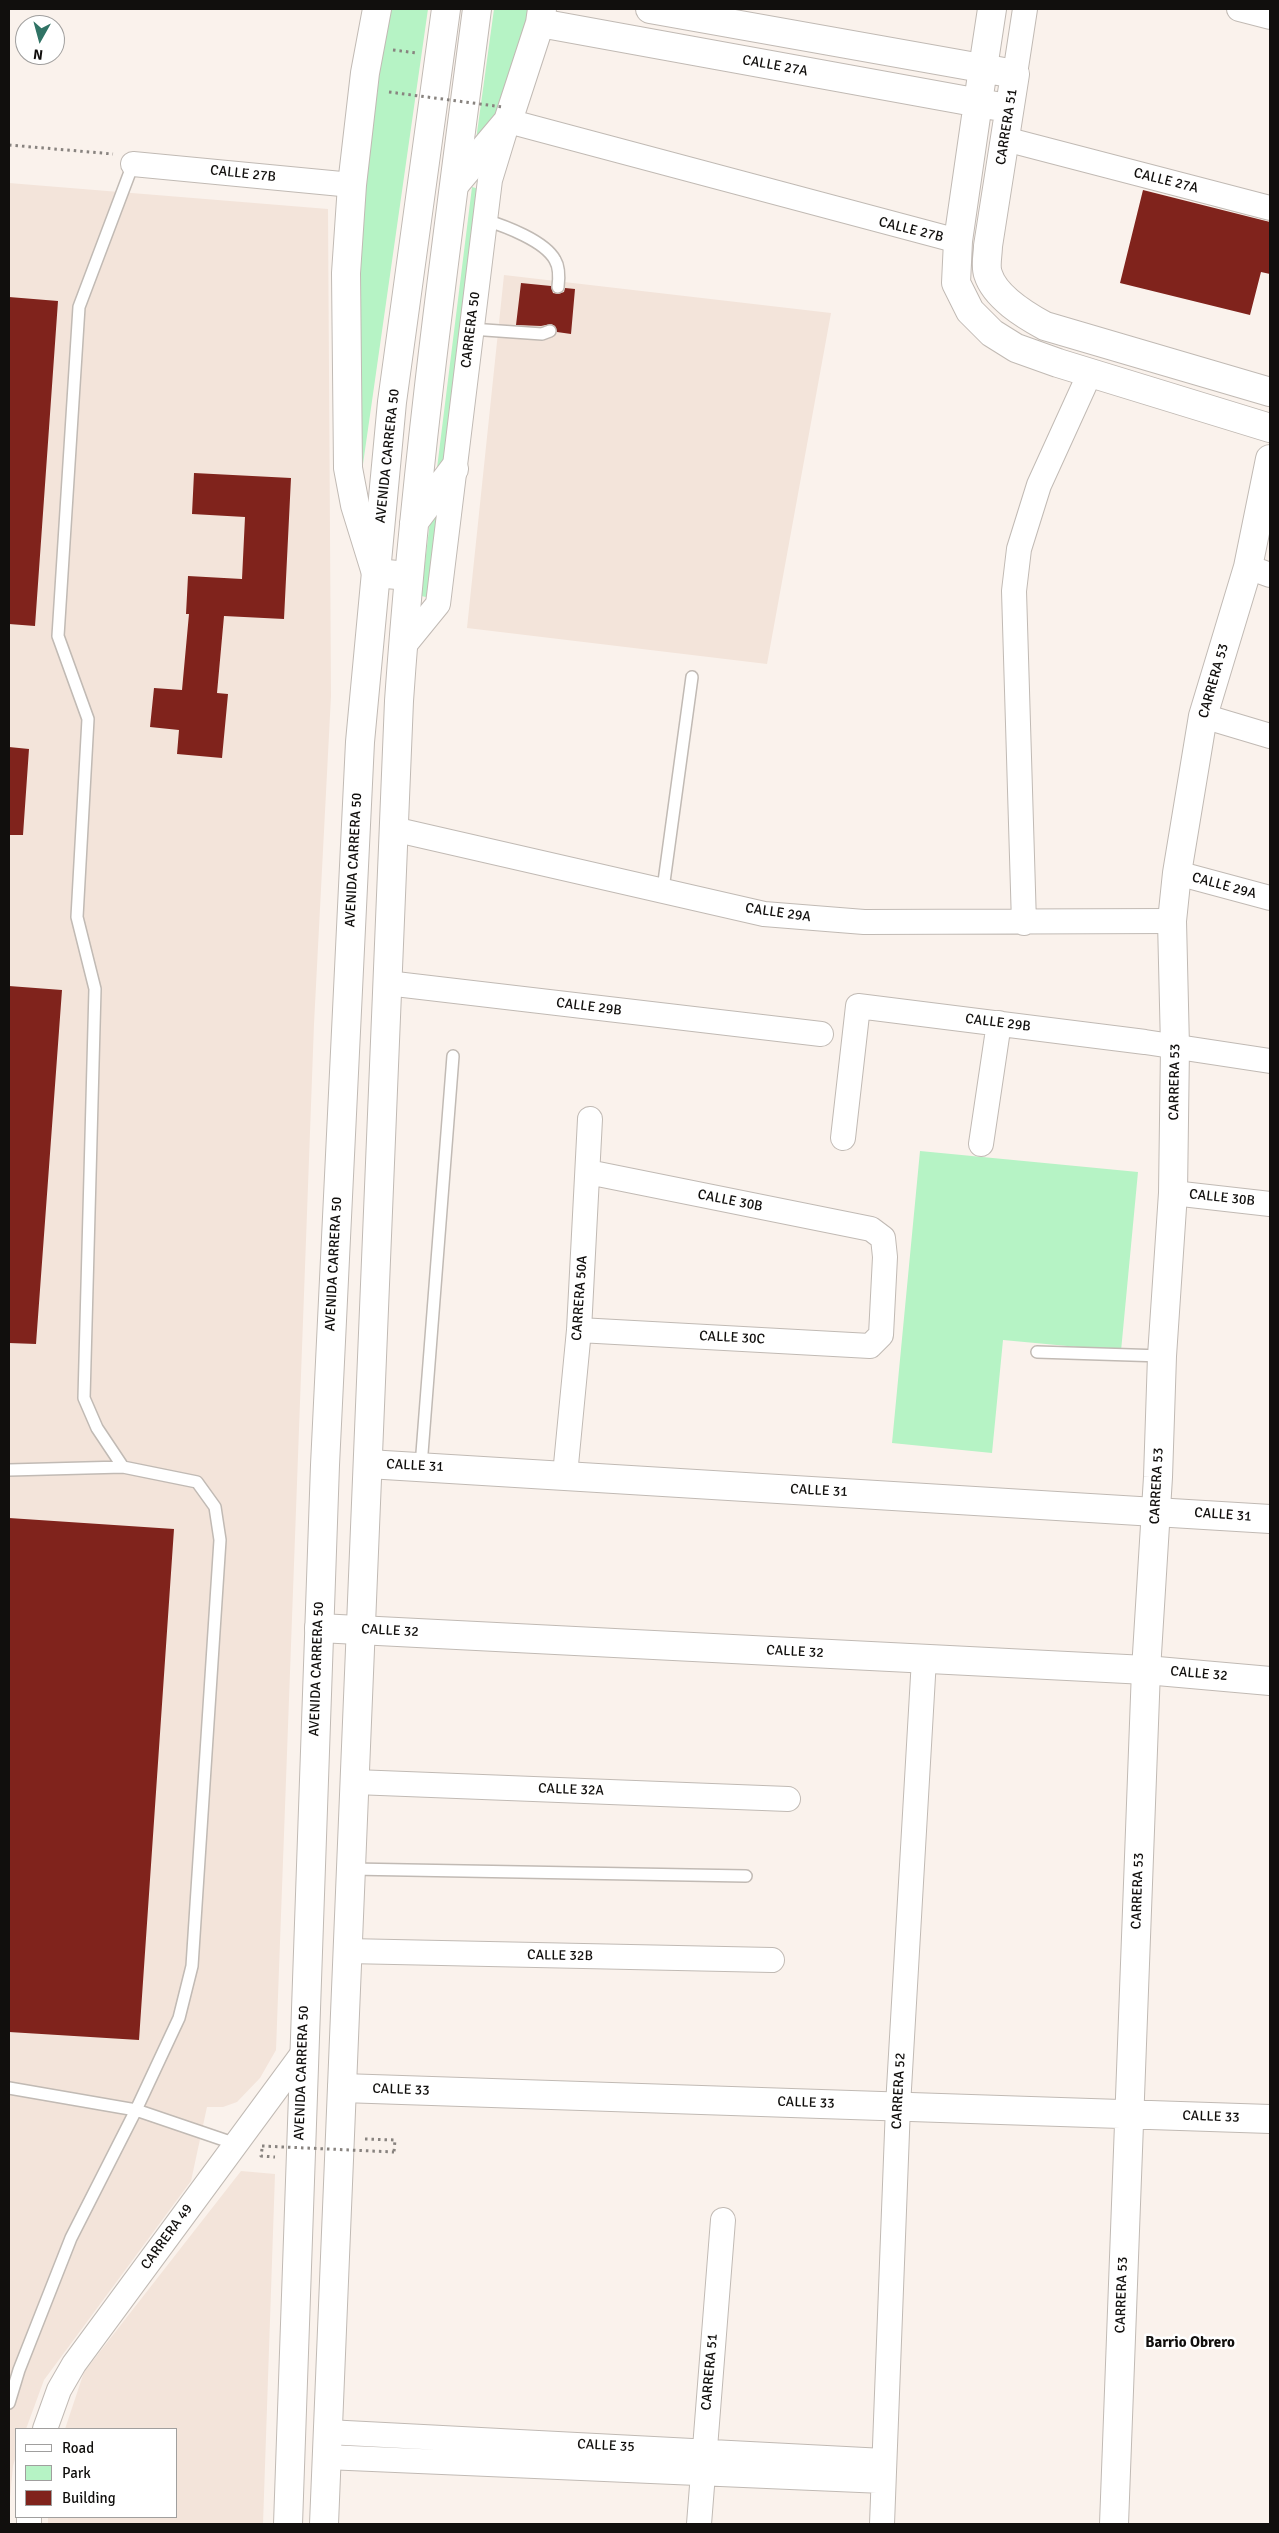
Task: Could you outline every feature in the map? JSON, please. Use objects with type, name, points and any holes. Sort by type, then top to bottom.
[{"type":"main road","points":[[377,9],[367,56],[352,185],[346,273],[348,468],[355,505],[376,573],[408,576]]},
{"type":"main road","name":"AVENIDA CARRERA 50","points":[[288,2524],[318,1628],[359,761],[392,402],[446,9]]},
{"type":"main road","points":[[324,2524],[393,829],[403,647],[414,523],[477,9]]},
{"type":"main road","points":[[650,9],[1015,74]]},
{"type":"main road","points":[[958,241],[992,9]]},
{"type":"main road","name":"CALLE 27A","points":[[541,16],[1010,108]]},
{"type":"main road","name":"CARRERA 50","points":[[505,114],[541,16]]},
{"type":"main road","name":"CARRERA 51","points":[[1015,74],[988,246],[987,273],[999,292],[1017,311],[1045,326],[1270,392]]},
{"type":"main road","points":[[455,184],[505,114]]},
{"type":"main road","name":"CALLE 27B","points":[[958,241],[956,283],[970,311],[992,334],[1016,348],[1090,373],[1270,428]]},
{"type":"main road","name":"CARRERA 53","points":[[1114,2524],[1146,1670],[1156,1511],[1162,1356],[1173,1193],[1176,1047],[1172,922],[1177,874],[1202,716],[1259,571],[1270,459]]},
{"type":"main road","points":[[414,523],[454,469]]},
{"type":"main road","name":"CALLE 31","points":[[368,1464],[1270,1518]]},
{"type":"main road","name":"CALLE 32","points":[[318,1628],[1146,1670],[1270,1680]]},
{"type":"main road","name":"CALLE 33","points":[[342,2088],[1270,2119]]},
{"type":"street","name":"CARRERA 51","points":[[1015,74],[1025,9]]},
{"type":"street","points":[[1239,9],[1270,17]]},
{"type":"street","name":"CALLE 27B","points":[[505,114],[958,241]]},
{"type":"street","name":"CARRERA 50","points":[[403,647],[438,604],[490,180],[505,114]]},
{"type":"street","name":"CALLE 27A","points":[[1004,140],[1270,208]]},
{"type":"street","name":"CALLE 27B","points":[[133,164],[352,185]]},
{"type":"street","points":[[1024,923],[1014,591],[1019,548],[1039,485],[1090,373]]},
{"type":"street","points":[[1202,716],[1270,736]]},
{"type":"street","name":"CALLE 29A","points":[[393,829],[773,914],[864,922],[1172,922]]},
{"type":"street","name":"CALLE 29A","points":[[1177,874],[1270,898]]},
{"type":"street","name":"CALLE 29B","points":[[387,983],[821,1034]]},
{"type":"street","name":"CALLE 29B","points":[[843,1138],[858,1006],[999,1023],[1270,1061]]},
{"type":"street","points":[[981,1144],[999,1023]]},
{"type":"street","name":"CARRERA 50A","points":[[565,1475],[579,1330],[590,1119]]},
{"type":"street","name":"CALLE 30B","points":[[588,1172],[871,1229],[883,1238],[885,1257],[881,1335]]},
{"type":"street","name":"CALLE 30B","points":[[1173,1193],[1270,1204]]},
{"type":"street","name":"CALLE 30C","points":[[579,1330],[870,1346],[881,1335]]},
{"type":"street","name":"CARRERA 52","points":[[882,2524],[898,2106],[924,1659]]},
{"type":"street","name":"CALLE 32A","points":[[355,1782],[788,1799]]},
{"type":"street","name":"CALLE 32B","points":[[347,1951],[772,1960]]},
{"type":"street","name":"CARRERA 49","points":[[45,2428],[59,2390],[74,2364],[303,2053]]},
{"type":"street","name":"CARRERA 51","points":[[699,2524],[723,2220]]},
{"type":"street","name":"CALLE 35","points":[[327,2445],[501,2441],[703,2462],[883,2471]]},
{"type":"street","name":"CALLE 35","points":[[327,2445],[501,2465],[703,2462]]},
{"type":"lane","points":[[123,1467],[97,1428],[84,1398],[95,989],[78,917],[88,719],[58,636],[79,306],[133,164]]},
{"type":"lane","points":[[485,220],[504,225],[548,250],[556,262],[559,278],[558,287]]},
{"type":"lane","points":[[471,329],[542,334],[550,331]]},
{"type":"lane","points":[[662,889],[692,677]]},
{"type":"lane","points":[[421,1466],[453,1056]]},
{"type":"lane","points":[[1037,1352],[1162,1356]]},
{"type":"lane","points":[[9,1470],[123,1467],[197,1482],[215,1507],[220,1540],[192,1966],[179,2018],[136,2110],[71,2238],[19,2370],[9,2403]]},
{"type":"lane","points":[[351,1869],[746,1876]]},
{"type":"lane","points":[[9,2088],[136,2110],[236,2144]]},
{"type":"lane","points":[[501,2441],[501,2465]]},
{"type":"path","points":[[390,92],[505,114]]},
{"type":"path","points":[[9,145],[120,155],[133,164]]},
{"type":"path","points":[[282,2157],[261,2156],[262,2146],[394,2152],[395,2140],[366,2139]]},
{"type":"shaded area","points":[[9,183],[328,209],[331,696],[314,1024],[276,2050],[260,2078],[237,2102],[223,2107],[207,2107],[191,2181],[44,2380],[26,2428],[15,2428],[15,2459],[9,2508]]},
{"type":"shaded area","points":[[504,275],[831,313],[767,664],[467,628]]},
{"type":"shaded area","points":[[241,2171],[275,2174],[263,2524],[48,2524],[48,2518],[178,2518],[178,2428],[65,2428],[84,2372]]},
{"type":"green space","points":[[390,9],[428,9],[362,471],[357,264],[384,35]]},
{"type":"green space","points":[[494,9],[529,9],[499,114],[476,140]]},
{"type":"green space","points":[[472,187],[479,189],[444,469],[437,468]]},
{"type":"green space","points":[[442,506],[431,598],[421,596],[430,521]]},
{"type":"green space","points":[[920,1151],[1138,1172],[1121,1351],[1003,1340],[992,1453],[892,1443]]},
{"type":"building","points":[[1143,190],[1270,222],[1270,274],[1261,272],[1250,315],[1120,283]]},
{"type":"building","points":[[521,283],[551,286],[553,293],[558,294],[564,292],[565,288],[575,289],[571,334],[557,332],[555,326],[551,324],[541,326],[516,325]]},
{"type":"building","points":[[9,297],[58,301],[35,626],[9,624]]},
{"type":"building","points":[[194,473],[291,478],[284,619],[224,616],[217,693],[228,694],[222,758],[177,754],[179,730],[150,727],[154,688],[182,690],[189,614],[186,614],[188,576],[242,579],[245,517],[192,514]]},
{"type":"building","points":[[9,747],[29,749],[23,835],[9,835]]},
{"type":"building","points":[[9,986],[62,990],[36,1344],[9,1343]]},
{"type":"building","points":[[9,1518],[174,1529],[139,2040],[9,2032]]},
{"type":"district","name":"Barrio Obrero","points":[[1190,2343]]}]
